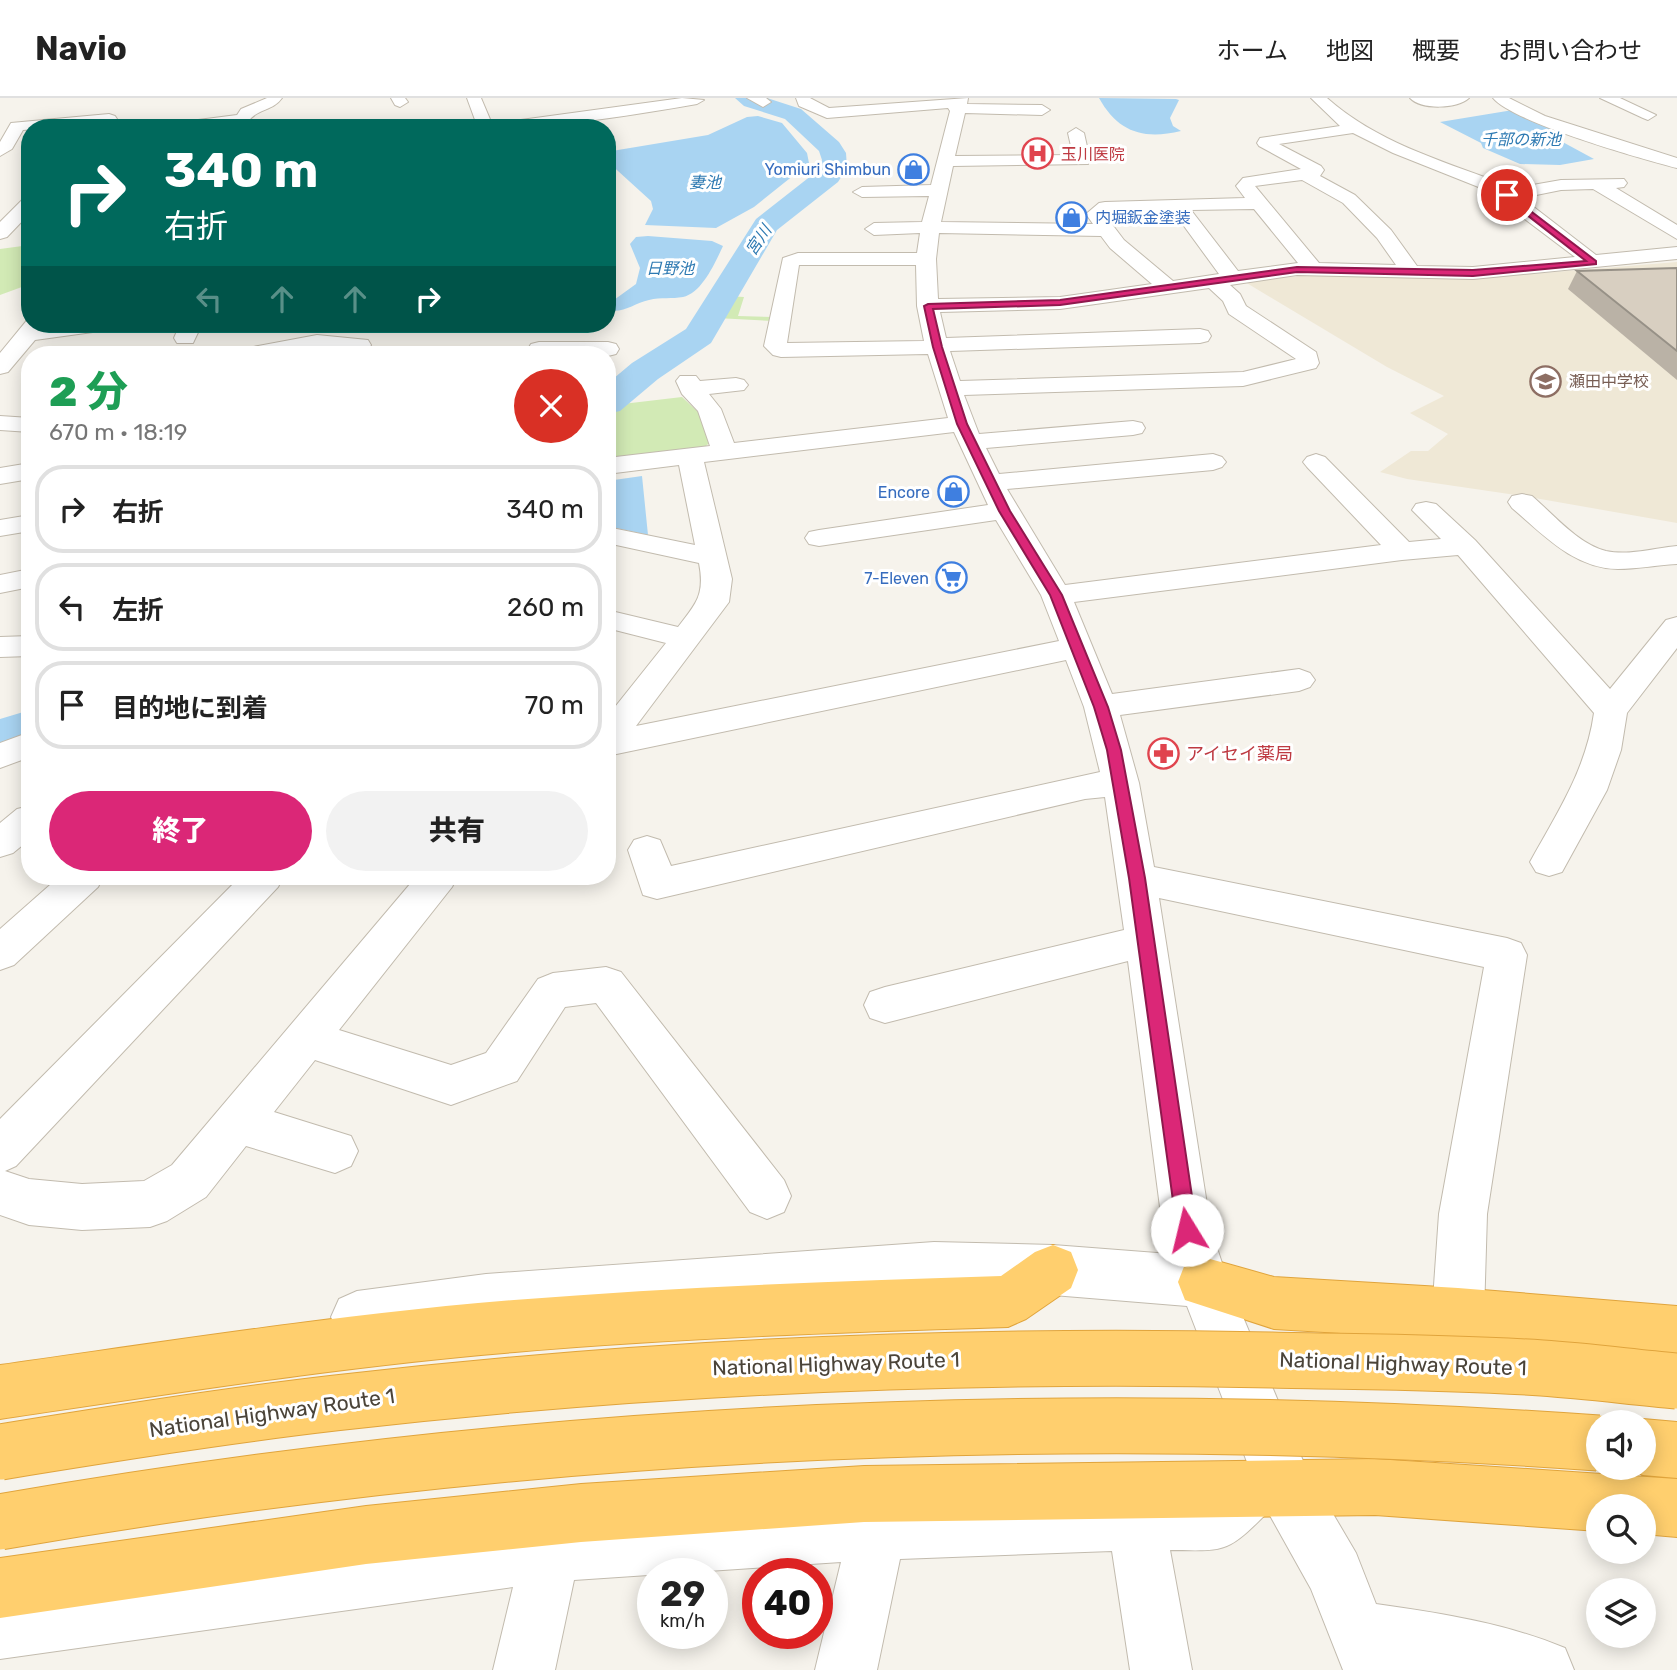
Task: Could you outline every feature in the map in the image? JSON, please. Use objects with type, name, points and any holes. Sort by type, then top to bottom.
[{"type":"highway","points":[[0,1392],[347,1343],[514,1326],[742,1310],[1008,1301],[1053,1270]]},
{"type":"highway","points":[[1203,1282],[1274,1303],[1458,1314],[1677,1332]]},
{"type":"highway","name":"National Highway Route 1","points":[[0,1452],[343,1401],[638,1372],[938,1359],[1180,1356],[1540,1368],[1677,1381]]},
{"type":"highway","points":[[0,1522],[319,1476],[650,1442],[946,1428],[1191,1423],[1381,1429],[1586,1442]]},
{"type":"highway","points":[[1656,1448],[1677,1450]]},
{"type":"highway","points":[[0,1588],[366,1535],[581,1513],[863,1494],[1375,1487],[1677,1508]]},
{"type":"street","points":[[474,98],[482,119]]},
{"type":"street","points":[[590,98],[613,119]]},
{"type":"street","points":[[803,98],[804,103],[827,113],[1042,110]]},
{"type":"street","points":[[1318,98],[1356,128],[1507,195],[1593,262]]},
{"type":"street","points":[[1417,98],[1425,102],[1462,98]]},
{"type":"street","points":[[1500,98],[1511,107],[1539,119],[1677,163]]},
{"type":"street","points":[[1606,98],[1658,119]]},
{"type":"street","points":[[575,119],[664,102],[697,100]]},
{"type":"street","points":[[245,119],[246,112],[278,102]]},
{"type":"street","points":[[664,102],[688,120]]},
{"type":"street","points":[[553,103],[566,119]]},
{"type":"street","points":[[955,111],[930,227],[926,259],[928,306],[937,346],[966,433],[1004,511],[1056,595],[1101,707],[1121,783],[1137,878],[1187,1230],[1269,1488],[1335,1574],[1366,1651],[1451,1657],[1542,1670]]},
{"type":"street","points":[[616,121],[627,128]]},
{"type":"street","points":[[1,150],[18,126],[21,126]]},
{"type":"street","points":[[1314,270],[1245,186],[1249,182],[1313,173],[1315,170],[1265,143],[1266,141],[1356,128]]},
{"type":"street","points":[[862,192],[941,175],[1082,160],[1076,133]]},
{"type":"street","points":[[1,150],[21,148]]},
{"type":"street","points":[[1304,174],[1349,199],[1384,234],[1412,272]]},
{"type":"street","points":[[1507,195],[1561,185],[1618,183]]},
{"type":"street","points":[[1597,184],[1677,233]]},
{"type":"street","points":[[1168,287],[1116,244],[1095,214],[1105,207],[1259,202]]},
{"type":"street","points":[[949,388],[1243,379],[1308,363],[1308,357],[1237,309],[1178,205]]},
{"type":"street","points":[[6,240],[21,206]]},
{"type":"street","points":[[874,229],[930,227],[1105,230]]},
{"type":"street","points":[[928,306],[1060,303],[1270,272],[1314,270],[1473,273],[1677,253]]},
{"type":"street","points":[[926,259],[798,259],[790,262],[775,346],[781,350],[1200,336]]},
{"type":"street","points":[[0,367],[28,333]]},
{"type":"street","points":[[299,346],[317,342],[360,345]]},
{"type":"street","points":[[724,451],[709,409],[689,385],[736,385]]},
{"type":"street","points":[[0,423],[21,424]]},
{"type":"street","points":[[616,465],[724,451],[966,433],[1133,428]]},
{"type":"street","points":[[616,731],[714,602],[717,579],[690,456]]},
{"type":"street","points":[[989,483],[1213,462]]},
{"type":"street","points":[[1316,462],[1402,551]]},
{"type":"street","points":[[0,476],[21,472]]},
{"type":"street","points":[[1522,502],[1584,551],[1596,557],[1610,559],[1677,555]]},
{"type":"street","points":[[1426,510],[1465,546],[1611,711]]},
{"type":"street","points":[[819,538],[1004,511]]},
{"type":"street","points":[[0,528],[21,524]]},
{"type":"street","points":[[616,537],[684,553],[711,555]]},
{"type":"street","points":[[1056,595],[1402,551],[1465,546]]},
{"type":"street","points":[[0,584],[21,580]]},
{"type":"street","points":[[616,621],[687,639]]},
{"type":"street","points":[[1549,862],[1582,808],[1610,726],[1611,711],[1666,659],[1677,627]]},
{"type":"street","points":[[0,647],[21,646]]},
{"type":"street","points":[[616,741],[1076,648]]},
{"type":"street","points":[[1101,707],[1299,680]]},
{"type":"street","points":[[0,756],[21,748]]},
{"type":"street","points":[[646,850],[657,884],[1085,786],[1121,783]]},
{"type":"street","points":[[0,844],[21,826]]},
{"type":"street","points":[[1137,878],[1507,956],[1463,1214],[1458,1314]]},
{"type":"street","points":[[0,953],[75,885]]},
{"type":"street","points":[[0,1151],[256,885]]},
{"type":"street","points":[[0,1192],[29,1202],[82,1207],[150,1204],[189,1181],[431,885]]},
{"type":"street","points":[[885,1005],[1145,941]]},
{"type":"street","points":[[306,1038],[451,1085],[501,1067],[553,991],[606,984],[729,1118],[767,1196]]},
{"type":"street","points":[[237,1122],[335,1151]]},
{"type":"street","points":[[0,1368],[486,1299],[934,1267],[1053,1270],[1203,1282]]},
{"type":"street","points":[[0,1629],[550,1552],[877,1531],[1136,1521],[1217,1522],[1269,1488]]},
{"type":"street","points":[[1136,1521],[1161,1670]]},
{"type":"street","points":[[846,1670],[877,1531]]},
{"type":"street","points":[[524,1670],[550,1552]]},
{"type":"shaded area","name":"瀬田中学校","points":[[1677,262],[1677,523],[1407,479],[1380,472],[1411,451],[1428,451],[1448,434],[1410,413],[1444,396],[1387,367],[1245,282],[1310,275],[1481,278]]},
{"type":"green space","points":[[21,246],[21,287],[0,295],[0,249]]},
{"type":"green space","points":[[725,296],[744,297],[738,316],[774,317],[774,321],[716,318]]},
{"type":"green space","points":[[682,397],[698,412],[711,441],[705,447],[616,458],[616,405]]},
{"type":"water","points":[[1099,98],[1179,100],[1170,118],[1173,126],[1181,131],[1155,134],[1133,131],[1114,119]]},
{"type":"water","name":"千部の新池","points":[[1513,110],[1565,129],[1546,133],[1594,159],[1560,165],[1520,164],[1483,148],[1481,143],[1440,122]]},
{"type":"water","name":"妻池","points":[[758,116],[782,123],[807,153],[809,163],[754,207],[716,228],[645,225],[653,209],[651,201],[616,169],[616,150],[708,135],[747,117]]},
{"type":"water","name":"日野池","points":[[636,237],[712,241],[723,246],[702,284],[690,294],[679,298],[644,301],[616,311],[616,298],[636,284],[640,268],[630,244]]},
{"type":"water","points":[[642,476],[648,535],[616,528],[616,480]]},
{"type":"building","points":[[1677,268],[1677,351],[1577,271]]},
{"type":"waterway","name":"宮川","points":[[616,395],[645,371],[699,336],[766,225],[829,176],[834,168],[835,160],[830,147],[793,114],[747,98]]},
{"type":"waterway","name":"宮川","points":[[0,739],[21,731]]},
{"type":"place","name":"玉川医院","points":[[1038,154]]},
{"type":"place","name":"Yomiuri Shimbun","points":[[914,169]]},
{"type":"place","name":"内堀鈑金塗装","points":[[1072,217]]},
{"type":"place","name":"瀬田中学校","points":[[1546,381]]},
{"type":"place","name":"Encore","points":[[953,492]]},
{"type":"place","name":"7-Eleven","points":[[952,578]]},
{"type":"place","name":"アイセイ薬局","points":[[1163,754]]},
{"type":"route","points":[[1187,1230],[1158,1042],[1137,878],[1114,750],[1101,707],[1056,595],[1004,511],[962,424],[937,347],[928,306],[1060,303],[1297,269],[1473,273],[1593,262],[1507,195]]}]
